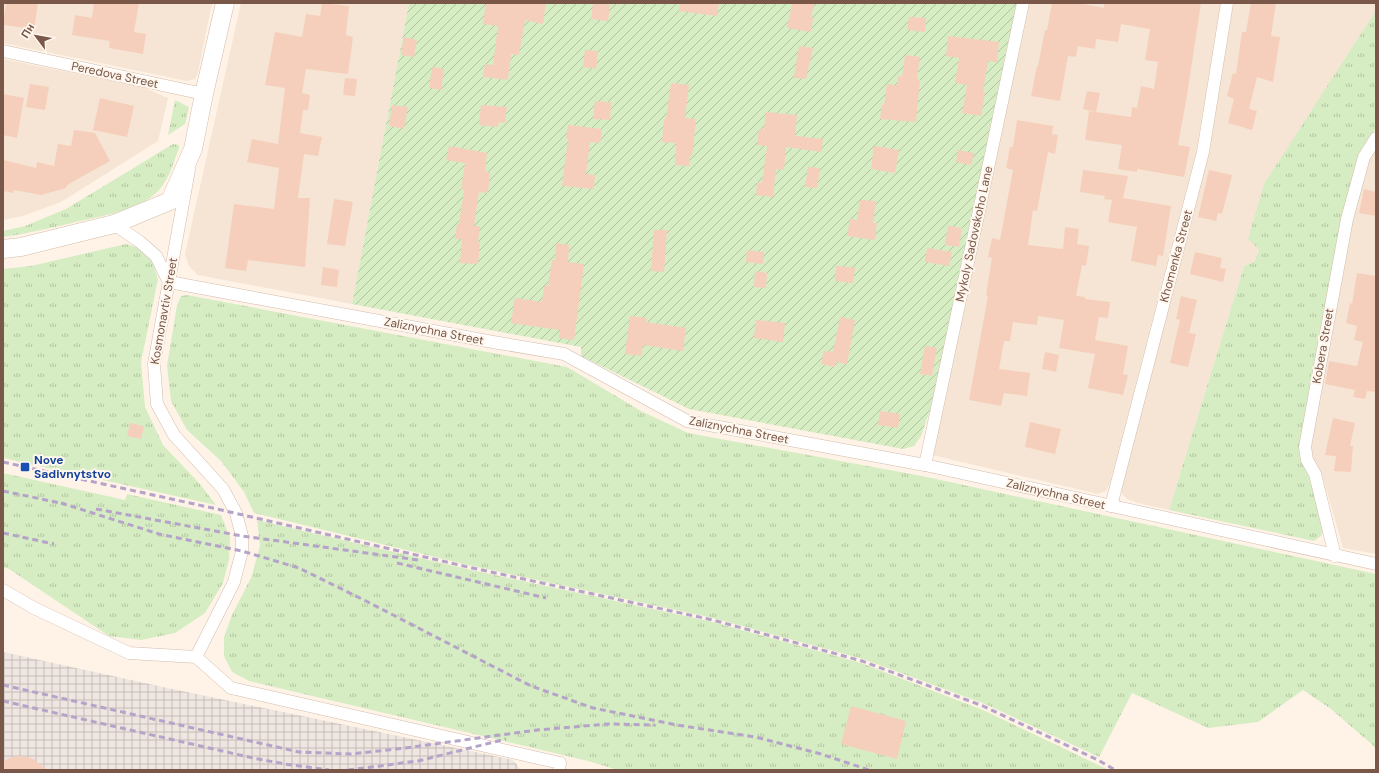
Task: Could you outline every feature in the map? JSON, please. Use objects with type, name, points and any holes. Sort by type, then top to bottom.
[{"type":"street","name":"Kosmonavtiv Street","points":[[196,657],[234,582],[242,552],[242,536],[236,513],[223,489],[174,435],[157,404],[154,364],[193,149],[224,3]]},
{"type":"street","name":"Mykoly Sadovskoho Lane","points":[[925,465],[1022,3]]},
{"type":"street","name":"Khomenka Street","points":[[1111,506],[1203,152],[1227,3]]},
{"type":"street","name":"Peredova Street","points":[[3,51],[204,94]]},
{"type":"street","name":"Kobera Street","points":[[1335,556],[1315,474],[1307,460],[1305,447],[1347,218],[1364,157],[1376,138]]},
{"type":"street","points":[[3,249],[21,247],[114,224],[170,200],[193,149]]},
{"type":"street","points":[[114,224],[140,242],[156,256],[169,282]]},
{"type":"street","name":"Zaliznychna Street","points":[[169,282],[485,341],[564,354],[687,421],[925,465],[1376,564]]},
{"type":"street","points":[[3,590],[34,608],[129,652],[196,657],[231,688],[560,763],[559,770]]},
{"type":"shaded area","points":[[3,3],[212,3],[198,72],[195,79],[187,81],[3,43]]},
{"type":"shaded area","points":[[241,3],[409,3],[352,304],[198,275],[189,266],[185,254]]},
{"type":"shaded area","points":[[1027,3],[1221,3],[1196,152],[1110,483],[1106,491],[1098,494],[932,455]]},
{"type":"shaded area","points":[[1233,3],[1376,3],[1376,6],[1375,12],[1254,262],[1244,266],[1169,510],[1127,499],[1122,494],[1122,487],[1209,150]]},
{"type":"shaded area","points":[[3,59],[142,87],[168,98],[158,141],[61,202],[23,216],[3,220]]},
{"type":"shaded area","points":[[1376,148],[1376,554],[1343,548],[1321,471],[1311,459],[1310,445],[1352,218],[1369,159]]},
{"type":"shaded area","points":[[3,652],[513,760],[521,770],[3,770]]},
{"type":"green space","points":[[409,3],[1018,3],[938,387],[921,436],[914,446],[903,449],[689,409],[581,356],[581,347],[352,304]]},
{"type":"green space","points":[[1376,6],[1376,128],[1359,154],[1301,448],[1324,527],[1321,536],[1314,541],[1169,510],[1244,266],[1254,262],[1259,249],[1248,239],[1264,184],[1375,12]]},
{"type":"green space","points":[[175,100],[189,107],[185,124],[168,135]]},
{"type":"green space","points":[[173,144],[179,145],[179,148],[170,173],[160,190],[147,200],[127,209],[104,216],[38,231],[3,237],[3,231],[25,226],[66,209]]},
{"type":"green space","points":[[126,244],[137,247],[152,261],[158,279],[141,362],[145,407],[163,445],[200,484],[216,505],[3,458],[3,269],[31,266]]},
{"type":"green space","points":[[187,295],[567,367],[641,411],[688,433],[922,476],[1376,574],[1376,748],[1331,709],[1303,690],[1258,722],[1208,728],[1132,693],[1099,757],[985,704],[863,659],[713,618],[468,565],[254,513],[244,492],[221,461],[187,430],[171,401],[167,366],[177,305],[181,296]]},
{"type":"green space","points":[[3,473],[125,500],[127,494],[221,515],[230,538],[229,559],[223,583],[205,613],[175,633],[141,640],[109,636],[9,569],[3,567]]},
{"type":"green space","points":[[257,520],[467,569],[713,622],[861,663],[983,710],[1109,770],[618,770],[588,761],[249,681],[232,672],[224,656],[224,637],[232,615],[251,578],[260,546]]},
{"type":"building","points":[[6,3],[38,3],[34,29],[3,25]]},
{"type":"building","points":[[94,3],[139,3],[134,32],[146,34],[143,54],[109,48],[110,41],[72,35],[75,15],[92,18]]},
{"type":"building","points":[[322,3],[349,6],[346,35],[353,37],[348,74],[306,69],[302,93],[310,95],[308,110],[303,110],[300,133],[322,137],[318,156],[304,154],[298,198],[310,198],[305,267],[248,260],[246,271],[225,268],[234,204],[274,209],[279,168],[247,162],[252,139],[278,144],[285,88],[265,85],[275,32],[302,37],[306,14],[320,16]]},
{"type":"building","points":[[486,3],[546,3],[543,24],[525,20],[519,55],[511,54],[508,80],[483,77],[485,64],[493,65],[498,26],[483,24]]},
{"type":"building","points":[[593,3],[610,5],[608,21],[591,19]]},
{"type":"building","points":[[680,3],[719,3],[717,16],[679,11]]},
{"type":"building","points":[[792,3],[814,3],[811,18],[813,18],[811,32],[787,28]]},
{"type":"building","points":[[1052,3],[1078,3],[1104,8],[1104,3],[1201,3],[1178,145],[1190,147],[1184,177],[1137,169],[1137,172],[1118,169],[1122,145],[1085,140],[1089,111],[1131,117],[1132,107],[1137,108],[1141,86],[1154,89],[1158,62],[1145,60],[1150,29],[1121,24],[1118,42],[1096,39],[1095,49],[1078,46],[1076,57],[1068,56],[1060,101],[1031,96]]},
{"type":"building","points":[[1251,3],[1276,3],[1271,36],[1280,37],[1273,82],[1257,77],[1249,109],[1257,111],[1252,130],[1228,123],[1234,99],[1227,96],[1233,73],[1236,74],[1242,32],[1246,32]]},
{"type":"building","points":[[909,17],[926,18],[925,32],[907,30]]},
{"type":"building","points":[[948,36],[999,42],[997,62],[988,61],[981,116],[962,113],[967,85],[955,83],[959,58],[946,56]]},
{"type":"building","points":[[404,37],[417,40],[414,57],[401,55]]},
{"type":"building","points":[[799,46],[813,48],[806,79],[794,78]]},
{"type":"building","points":[[585,50],[598,51],[596,69],[583,67]]},
{"type":"building","points":[[905,55],[920,57],[917,79],[920,80],[916,122],[880,119],[887,84],[897,85],[898,76],[902,77]]},
{"type":"building","points":[[432,67],[444,69],[441,90],[429,88]]},
{"type":"building","points":[[345,78],[357,79],[355,96],[343,95]]},
{"type":"building","points":[[671,83],[689,85],[685,118],[696,119],[692,156],[690,156],[689,166],[675,165],[676,143],[662,142],[664,119],[666,119]]},
{"type":"building","points":[[30,84],[49,87],[45,110],[26,107]]},
{"type":"building","points":[[1087,91],[1100,93],[1096,112],[1083,109]]},
{"type":"building","points":[[3,94],[24,98],[17,138],[3,135]]},
{"type":"building","points":[[100,98],[134,106],[127,137],[93,130]]},
{"type":"building","points":[[595,101],[611,102],[610,120],[593,119]]},
{"type":"building","points":[[392,105],[408,107],[404,129],[389,126]]},
{"type":"building","points":[[481,105],[507,107],[505,123],[499,122],[498,127],[479,125]]},
{"type":"building","points":[[766,112],[797,115],[795,136],[823,139],[821,152],[786,147],[784,170],[776,169],[773,197],[756,195],[757,182],[762,183],[767,146],[757,145],[759,129],[764,129]]},
{"type":"building","points":[[1017,120],[1053,126],[1052,134],[1058,135],[1055,154],[1048,152],[1037,211],[1033,210],[1028,245],[1063,249],[1065,227],[1079,229],[1077,244],[1089,246],[1086,266],[1082,265],[1076,296],[1085,297],[1085,299],[1110,302],[1108,318],[1099,317],[1095,340],[1128,346],[1123,374],[1128,375],[1123,395],[1088,388],[1095,354],[1059,348],[1064,320],[1038,316],[1037,325],[1013,322],[1010,341],[1004,341],[999,369],[1030,373],[1027,396],[1004,393],[1001,406],[969,400],[988,296],[986,295],[992,258],[988,257],[992,238],[1000,240],[1013,170],[1006,168],[1010,147],[1013,147]]},
{"type":"building","points":[[568,125],[602,129],[600,143],[590,142],[586,174],[595,175],[594,189],[562,186],[568,139],[566,138]]},
{"type":"building","points":[[74,130],[95,133],[110,161],[67,185],[66,188],[41,195],[14,190],[14,193],[3,191],[3,160],[36,168],[37,162],[54,166],[58,144],[71,146]]},
{"type":"building","points":[[449,146],[487,153],[485,171],[490,172],[488,193],[479,192],[474,226],[480,226],[478,241],[480,242],[478,264],[460,263],[462,239],[455,239],[457,224],[459,224],[464,190],[461,189],[465,163],[446,160]]},
{"type":"building","points":[[874,146],[899,150],[895,173],[871,169]]},
{"type":"building","points":[[958,150],[974,153],[971,165],[956,162]]},
{"type":"building","points":[[808,167],[820,168],[817,188],[805,187]]},
{"type":"building","points":[[1083,170],[1128,176],[1123,198],[1171,206],[1163,256],[1158,255],[1156,266],[1131,261],[1137,227],[1108,222],[1112,200],[1104,199],[1105,196],[1080,192]]},
{"type":"building","points":[[1209,170],[1232,175],[1222,214],[1218,213],[1216,221],[1198,217]]},
{"type":"building","points":[[1364,189],[1376,192],[1376,216],[1359,213]]},
{"type":"building","points":[[334,199],[353,202],[345,246],[327,244]]},
{"type":"building","points":[[860,200],[876,201],[873,223],[877,223],[875,240],[847,236],[850,219],[857,220]]},
{"type":"building","points":[[948,226],[962,228],[959,247],[945,245]]},
{"type":"building","points":[[654,230],[667,230],[664,272],[651,271]]},
{"type":"building","points":[[556,243],[569,245],[568,262],[584,264],[574,340],[559,338],[560,330],[511,323],[515,298],[542,302],[544,286],[548,286],[552,260],[555,260]]},
{"type":"building","points":[[927,248],[952,252],[949,266],[925,262]]},
{"type":"building","points":[[747,250],[764,252],[763,264],[746,262]]},
{"type":"building","points":[[1195,252],[1222,258],[1220,268],[1226,269],[1223,282],[1190,274]]},
{"type":"building","points":[[836,266],[855,268],[853,283],[835,281]]},
{"type":"building","points":[[323,267],[339,270],[337,287],[321,285]]},
{"type":"building","points":[[755,271],[767,273],[766,288],[754,287]]},
{"type":"building","points":[[1357,273],[1376,276],[1376,392],[1367,391],[1365,399],[1353,397],[1355,390],[1325,384],[1329,361],[1357,366],[1363,342],[1354,340],[1357,326],[1346,323],[1350,303],[1352,304]]},
{"type":"building","points":[[1181,296],[1197,300],[1189,333],[1196,334],[1188,367],[1170,363],[1180,320],[1176,319]]},
{"type":"building","points":[[630,316],[647,318],[646,322],[686,328],[683,351],[643,345],[641,356],[625,354]]},
{"type":"building","points":[[840,317],[855,320],[847,364],[835,362],[835,367],[821,364],[824,351],[833,352]]},
{"type":"building","points":[[756,320],[785,323],[783,342],[754,338]]},
{"type":"building","points":[[925,346],[937,348],[932,376],[920,374]]},
{"type":"building","points":[[1045,352],[1059,355],[1056,372],[1042,369]]},
{"type":"building","points":[[880,411],[900,414],[898,428],[878,425]]},
{"type":"building","points":[[1333,418],[1355,423],[1350,446],[1353,446],[1351,472],[1334,471],[1336,456],[1325,455]]},
{"type":"building","points":[[1030,422],[1061,429],[1055,454],[1025,447]]},
{"type":"building","points":[[130,423],[144,426],[141,439],[127,436]]},
{"type":"building","points":[[851,706],[906,721],[897,759],[841,744]]},
{"type":"building","points":[[22,756],[32,758],[47,770],[3,770],[3,762],[11,757]]},
{"type":"railway","points":[[3,462],[217,509],[468,567],[713,620],[862,661],[983,706],[1098,760],[1115,770]]},
{"type":"railway","points":[[3,491],[65,504]]},
{"type":"railway","points":[[61,503],[159,534],[242,551],[299,568],[531,686],[593,708],[677,725],[755,737],[821,754],[869,770]]},
{"type":"railway","points":[[96,509],[242,536],[418,560]]},
{"type":"railway","points":[[3,533],[54,544]]},
{"type":"railway","points":[[397,563],[546,598]]},
{"type":"railway","points":[[3,685],[299,752],[351,754],[537,730],[608,724],[655,725]]},
{"type":"railway","points":[[3,701],[253,758],[329,770]]},
{"type":"railway","points":[[348,770],[418,761],[506,739]]},
{"type":"place","name":"Nove Sadivnytstvo","points":[[25,467]]}]
